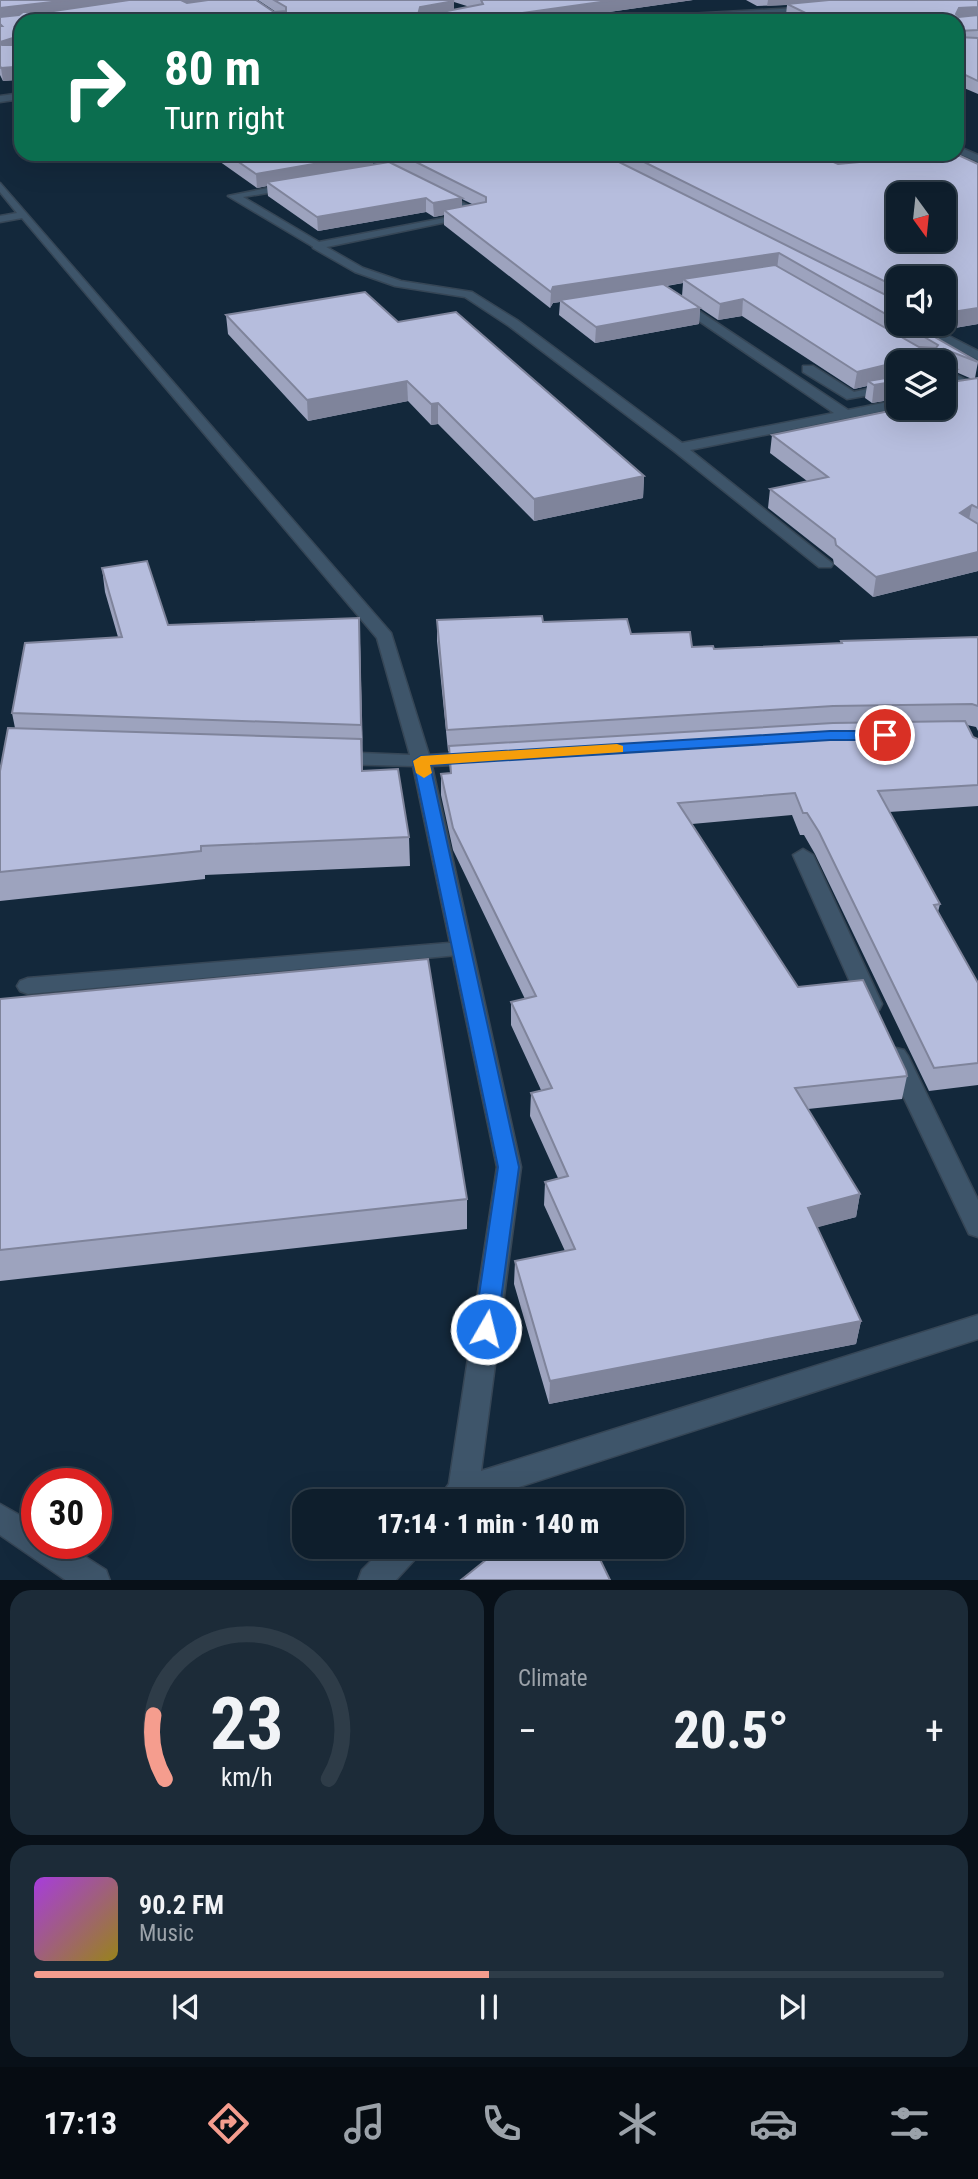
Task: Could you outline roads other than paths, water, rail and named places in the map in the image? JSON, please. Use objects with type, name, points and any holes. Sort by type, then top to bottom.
[{"type":"street","points":[[724,14],[829,8]]},
{"type":"street","points":[[373,161],[413,181]]},
{"type":"street","points":[[364,174],[391,170]]},
{"type":"street","points":[[312,183],[233,196],[359,270],[399,284],[468,295],[513,323],[679,448],[825,564]]},
{"type":"street","points":[[0,186],[385,636],[421,761],[509,1167],[458,1489]]},
{"type":"street","points":[[317,246],[481,214],[424,186]]},
{"type":"street","points":[[0,219],[24,215]]},
{"type":"street","points":[[679,289],[665,292],[845,414]]},
{"type":"street","points":[[940,336],[978,356]]},
{"type":"street","points":[[807,369],[852,396],[886,389]]},
{"type":"street","points":[[956,379],[976,388]]},
{"type":"street","points":[[956,393],[976,388]]},
{"type":"street","points":[[679,448],[886,406]]},
{"type":"street","points":[[311,757],[421,761],[490,757]]},
{"type":"street","points":[[803,855],[978,1227]]},
{"type":"street","points":[[29,986],[461,949]]},
{"type":"street","points":[[479,1489],[978,1327]]},
{"type":"street","points":[[0,1518],[21,1532]]},
{"type":"street","points":[[60,1559],[86,1578]]},
{"type":"street","points":[[373,1580],[394,1559]]}]
